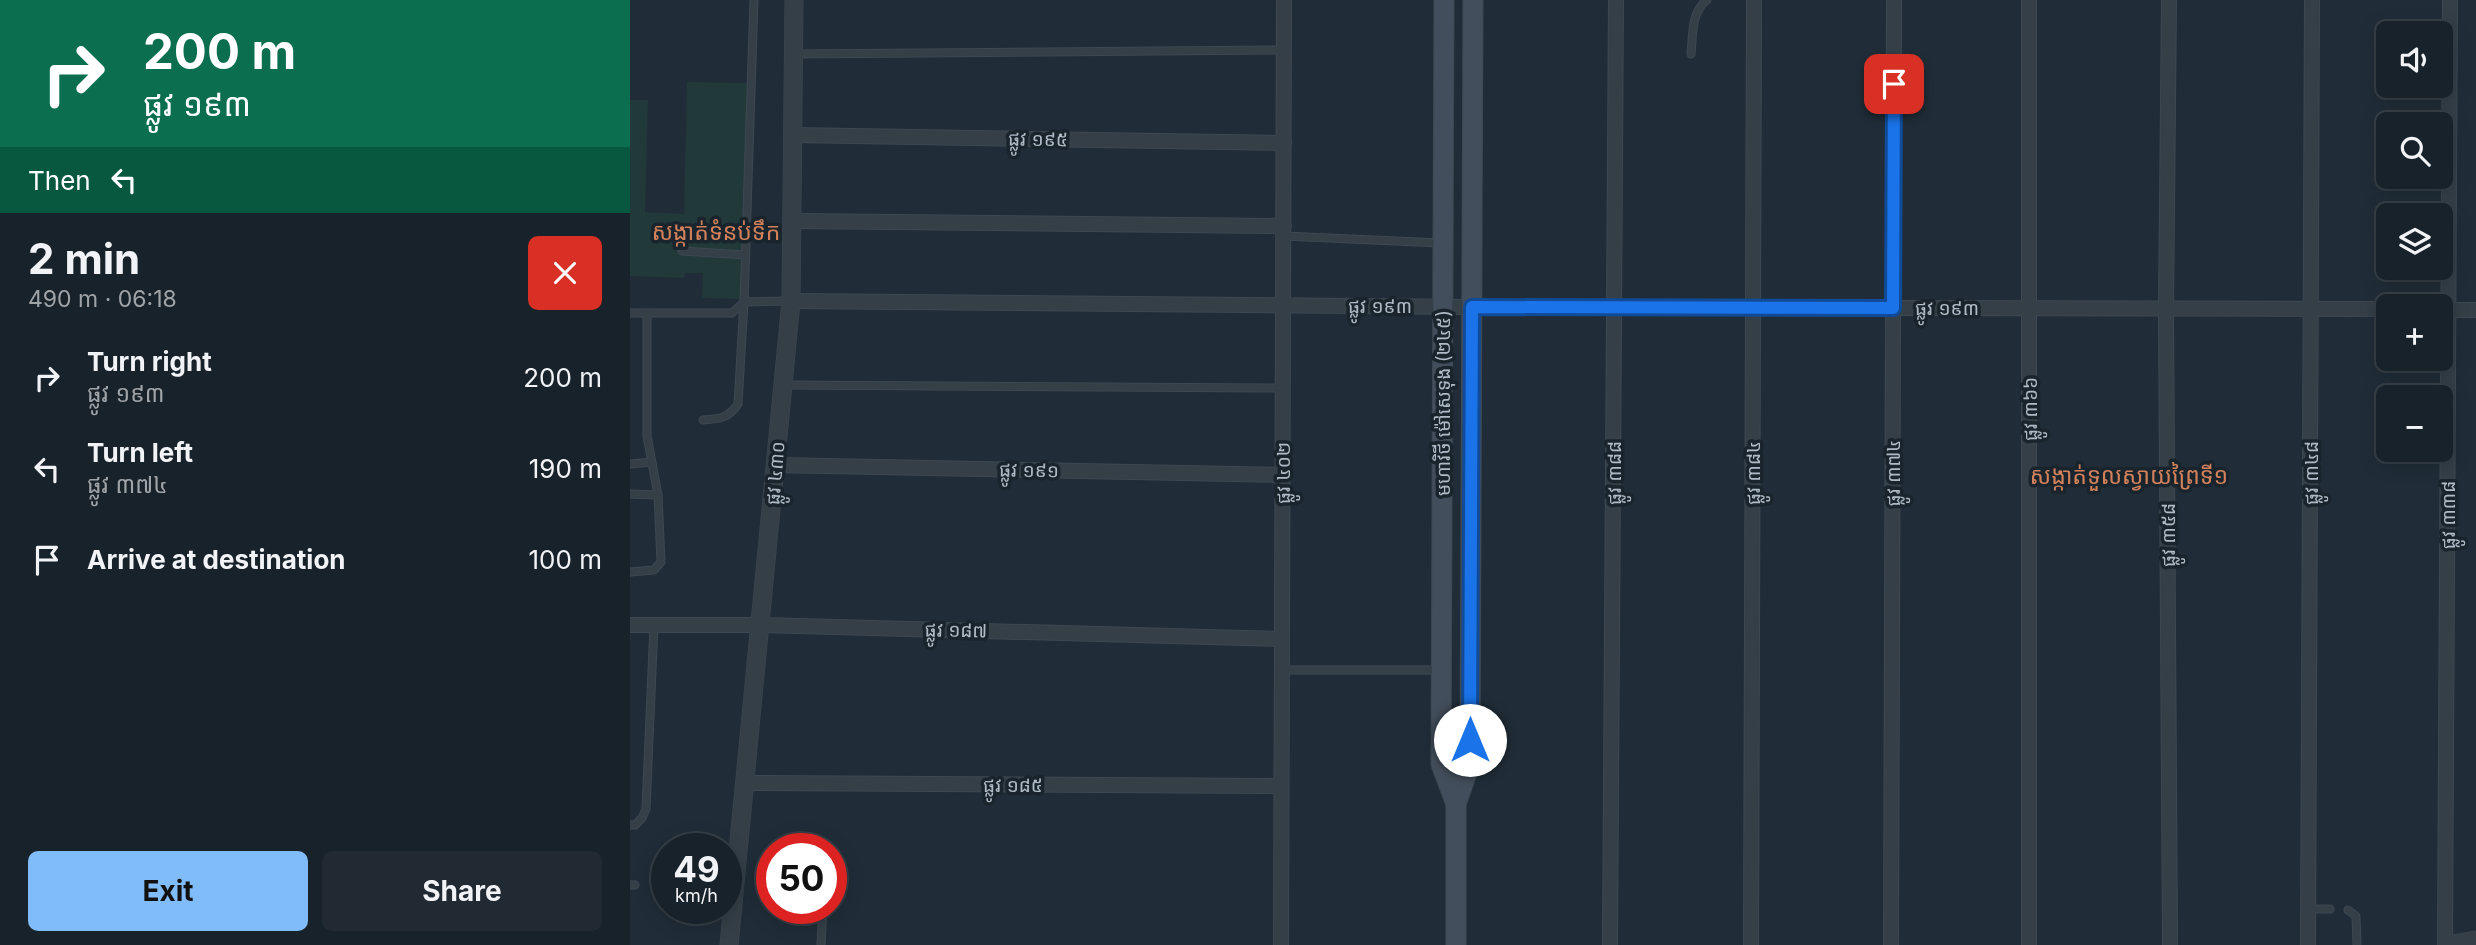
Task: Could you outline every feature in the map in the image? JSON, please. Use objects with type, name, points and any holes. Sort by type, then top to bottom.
[{"type":"main road","name":"មហាវិថី ម៉ៅសេទុង (២៤៥)","points":[[1444,0],[1441,764],[1456,804]]},
{"type":"main road","name":"មហាវិថី ម៉ៅសេទុង (២៤៥)","points":[[1456,945],[1456,804],[1470,764],[1473,0]]},
{"type":"street","name":"ផ្លូវ ៤៣០","points":[[729,945],[791,301],[794,0]]},
{"type":"street","name":"ផ្លូវ ៤០២","points":[[1281,945],[1284,0]]},
{"type":"street","name":"ផ្លូវ ៣៨៨","points":[[1610,945],[1616,0]]},
{"type":"street","name":"ផ្លូវ ៣៨៤","points":[[1751,945],[1754,0]]},
{"type":"street","name":"ផ្លូវ ៣៧៤","points":[[1891,945],[1894,0]]},
{"type":"street","name":"ផ្លូវ ៣៦៦","points":[[2029,0],[2029,945]]},
{"type":"street","name":"ផ្លូវ ៣៥៨","points":[[2169,0],[2166,309],[2170,945]]},
{"type":"street","name":"ផ្លូវ ៣៤៨","points":[[2308,945],[2312,0]]},
{"type":"street","name":"ផ្លូវ ៣៣៨","points":[[2446,294],[2450,0]]},
{"type":"street","name":"ផ្លូវ ១៩៥","points":[[793,135],[1284,143]]},
{"type":"street","points":[[793,221],[1284,231]]},
{"type":"street","name":"ផ្លូវ ១៩៣","points":[[791,301],[1472,307],[2376,309]]},
{"type":"street","points":[[2453,310],[2476,310]]},
{"type":"street","name":"ផ្លូវ ៣៣៨","points":[[2446,371],[2446,945]]},
{"type":"street","name":"ផ្លូវ ១៩១","points":[[775,465],[1282,475]]},
{"type":"street","name":"ផ្លូវ ១៨៧","points":[[630,625],[760,625],[1282,639]]},
{"type":"street","name":"ផ្លូវ ១៨៥","points":[[744,783],[1281,786]]},
{"type":"street","points":[[2446,945],[2476,940]]},
{"type":"lane","points":[[703,420],[722,418],[733,412],[738,404],[754,0]]},
{"type":"lane","points":[[1691,54],[1695,15],[1699,6],[1707,0]]},
{"type":"lane","points":[[794,54],[1284,50]]},
{"type":"lane","points":[[1284,231],[1443,243]]},
{"type":"lane","points":[[682,251],[746,255]]},
{"type":"lane","points":[[630,313],[732,313],[744,302],[791,301]]},
{"type":"lane","points":[[630,572],[654,570],[661,562],[659,495],[647,436],[647,313]]},
{"type":"lane","points":[[783,385],[1283,388]]},
{"type":"lane","points":[[630,464],[652,462]]},
{"type":"lane","points":[[630,494],[659,495]]},
{"type":"lane","points":[[630,825],[635,825],[642,818],[646,809],[648,694],[654,625]]},
{"type":"lane","points":[[1282,670],[1442,670]]},
{"type":"lane","points":[[2308,909],[2330,909]]},
{"type":"lane","points":[[2348,911],[2356,915],[2357,945]]},
{"type":"lane","points":[[821,945],[822,924]]},
{"type":"green space","points":[[687,82],[747,83],[743,299],[702,298],[703,273],[685,273],[684,278],[630,276],[630,100],[648,100],[645,212],[684,214]]},
{"type":"district","name":"សង្កាត់ទំនប់ទឹក","points":[[716,232]]},
{"type":"district","name":"សង្កាត់ទួលស្វាយព្រៃទី១","points":[[2129,476]]},
{"type":"route","points":[[1470,740],[1472,307],[1893,308],[1894,84]]}]
